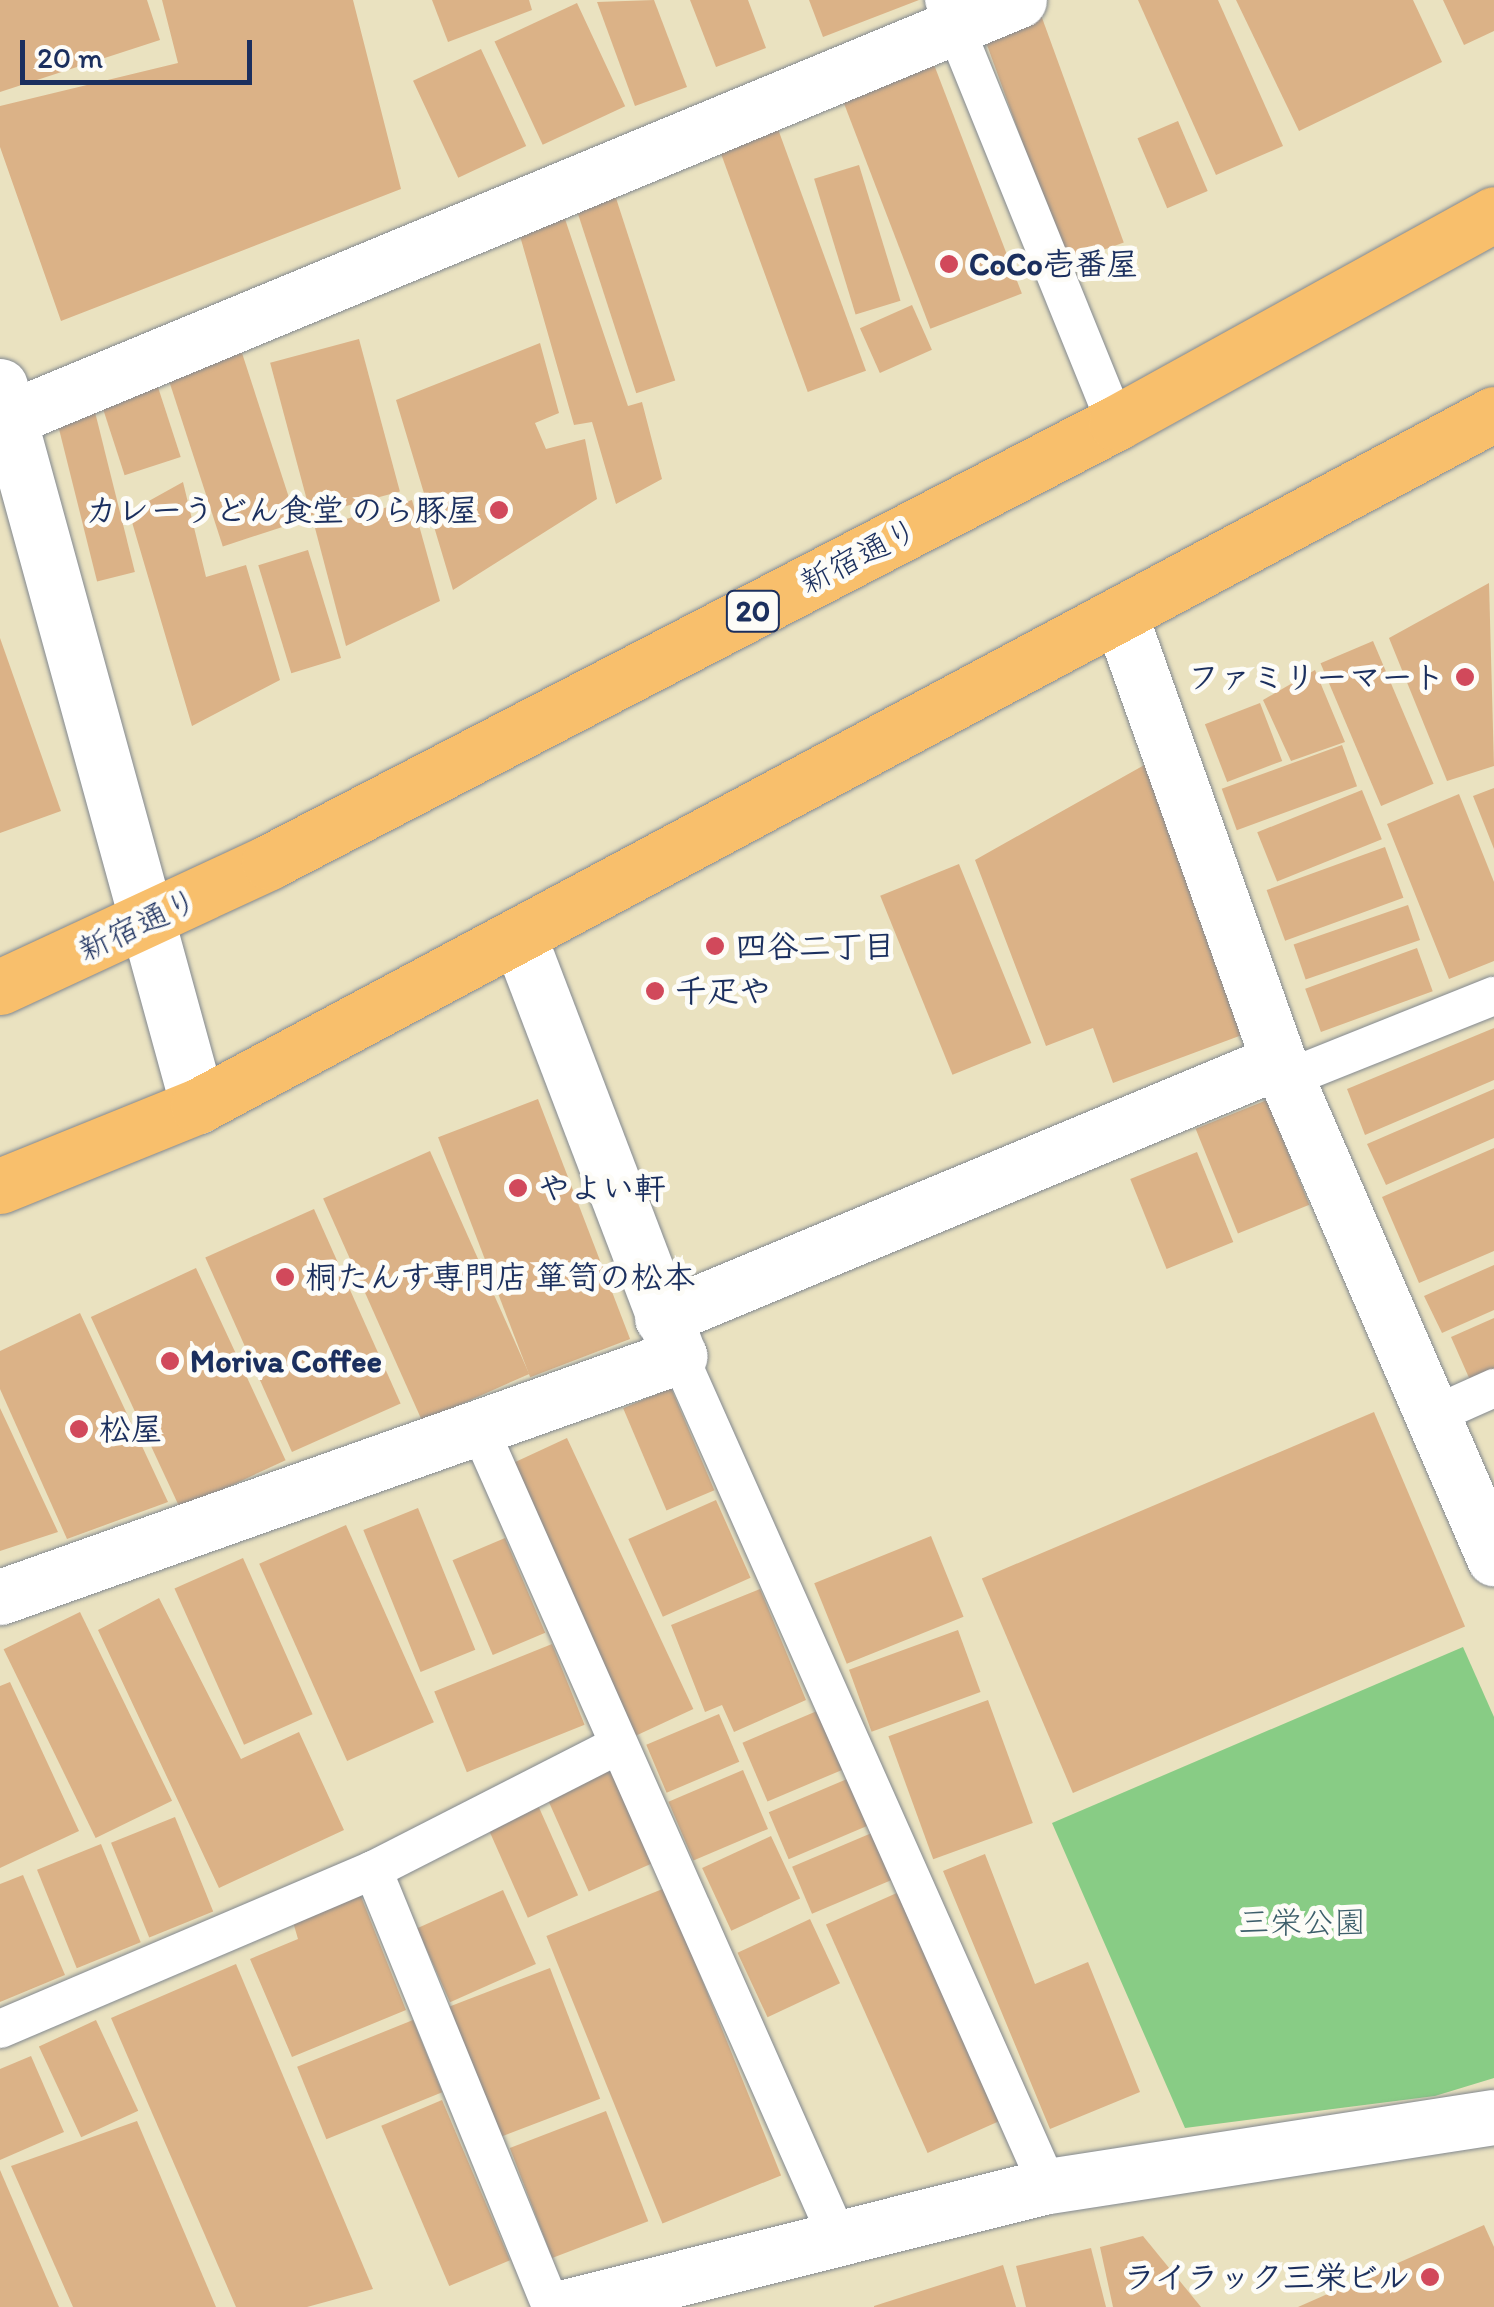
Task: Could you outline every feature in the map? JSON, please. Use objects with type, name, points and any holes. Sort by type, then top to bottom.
[{"type":"highway","name":"新宿通り","points":[[0,987],[151,922],[1116,423],[1494,214]]},
{"type":"highway","points":[[0,1186],[198,1106],[1121,618],[1494,414]]},
{"type":"street","points":[[198,1106],[151,922],[5,402],[950,16],[1019,0]]},
{"type":"street","points":[[1121,618],[1282,1070],[1436,1414],[1494,1558]]},
{"type":"street","points":[[519,936],[671,1337]]},
{"type":"street","points":[[0,1597],[479,1428],[671,1337],[1282,1070]]},
{"type":"street","points":[[565,2307],[689,2291],[838,2236],[1048,2186],[1494,2117]]},
{"type":"lane","points":[[950,16],[1116,423]]},
{"type":"lane","points":[[1282,1070],[1494,996]]},
{"type":"lane","points":[[671,1337],[1048,2186]]},
{"type":"lane","points":[[1436,1414],[1494,1388]]},
{"type":"lane","points":[[479,1428],[838,2236]]},
{"type":"lane","points":[[0,2028],[373,1870],[618,1745]]},
{"type":"lane","points":[[373,1870],[551,2307]]},
{"type":"green space","name":"三栄公園","points":[[1463,1647],[1494,1717],[1494,2078],[1435,2096],[1185,2128],[1052,1823]]},
{"type":"building","points":[[0,0],[147,0],[160,40],[0,92]]},
{"type":"building","points":[[162,0],[353,0],[401,189],[61,321],[0,147],[0,106],[178,63]]},
{"type":"building","points":[[432,0],[529,0],[532,10],[448,42]]},
{"type":"building","points":[[654,0],[687,87],[635,106],[597,2]]},
{"type":"building","points":[[690,0],[748,0],[766,48],[716,67]]},
{"type":"building","points":[[809,0],[919,0],[823,37]]},
{"type":"building","points":[[1138,0],[1218,0],[1283,146],[1216,175]]},
{"type":"building","points":[[1236,0],[1413,0],[1442,62],[1299,131]]},
{"type":"building","points":[[1443,0],[1494,0],[1494,31],[1464,45]]},
{"type":"building","points":[[577,3],[625,106],[543,145],[495,41]]},
{"type":"building","points":[[1041,15],[1124,242],[1066,263],[984,36]]},
{"type":"building","points":[[481,49],[526,146],[458,178],[413,81]]},
{"type":"building","points":[[933,62],[1022,294],[930,329],[842,97]]},
{"type":"building","points":[[774,118],[866,371],[808,392],[716,139]]},
{"type":"building","points":[[1178,121],[1208,191],[1167,208],[1137,138]]},
{"type":"building","points":[[859,165],[901,301],[856,315],[814,179]]},
{"type":"building","points":[[615,195],[675,380],[636,393],[576,208]]},
{"type":"building","points":[[563,213],[628,406],[642,402],[662,479],[616,504],[592,422],[574,425],[518,229]]},
{"type":"building","points":[[912,305],[932,350],[880,373],[860,328]]},
{"type":"building","points":[[359,339],[400,492],[311,515],[270,363]]},
{"type":"building","points":[[540,343],[559,413],[535,423],[546,449],[585,439],[597,499],[453,590],[396,400]]},
{"type":"building","points":[[242,353],[297,522],[223,546],[168,377]]},
{"type":"building","points":[[156,381],[181,457],[125,475],[100,399]]},
{"type":"building","points":[[94,408],[135,572],[97,581],[56,417]]},
{"type":"building","points":[[183,482],[206,577],[246,565],[280,680],[192,726],[129,512]]},
{"type":"building","points":[[412,500],[440,601],[346,646],[315,528]]},
{"type":"building","points":[[308,550],[341,658],[291,673],[258,565]]},
{"type":"building","points":[[1489,583],[1494,766],[1447,781],[1389,638]]},
{"type":"building","points":[[0,638],[61,811],[0,833]]},
{"type":"building","points":[[1373,641],[1434,784],[1381,806],[1321,663]]},
{"type":"building","points":[[1315,670],[1345,742],[1291,761],[1263,700]]},
{"type":"building","points":[[1260,703],[1282,761],[1227,782],[1205,724]]},
{"type":"building","points":[[1342,745],[1357,786],[1237,830],[1222,789]]},
{"type":"building","points":[[1155,759],[1242,1035],[1113,1083],[1093,1028],[1046,1046],[975,860]]},
{"type":"building","points":[[1494,788],[1494,849],[1473,796]]},
{"type":"building","points":[[1362,790],[1382,839],[1277,881],[1257,832]]},
{"type":"building","points":[[1459,794],[1494,882],[1494,961],[1449,979],[1387,824]]},
{"type":"building","points":[[1385,847],[1403,898],[1285,941],[1267,890]]},
{"type":"building","points":[[959,864],[1031,1043],[952,1075],[880,896]]},
{"type":"building","points":[[1408,905],[1420,940],[1306,979],[1294,944]]},
{"type":"building","points":[[1417,948],[1433,991],[1321,1032],[1305,989]]},
{"type":"building","points":[[1494,1028],[1494,1080],[1365,1135],[1347,1089]]},
{"type":"building","points":[[1494,1089],[1494,1138],[1386,1185],[1367,1144]]},
{"type":"building","points":[[538,1099],[630,1339],[530,1377],[438,1137]]},
{"type":"building","points":[[1267,1100],[1309,1205],[1238,1234],[1196,1129]]},
{"type":"building","points":[[1494,1148],[1494,1251],[1419,1283],[1382,1197]]},
{"type":"building","points":[[430,1151],[529,1374],[422,1421],[323,1199]]},
{"type":"building","points":[[1197,1152],[1233,1242],[1167,1269],[1130,1179]]},
{"type":"building","points":[[314,1209],[401,1404],[292,1452],[205,1257]]},
{"type":"building","points":[[1494,1265],[1494,1310],[1442,1333],[1424,1296]]},
{"type":"building","points":[[196,1268],[286,1460],[180,1509],[91,1317]]},
{"type":"building","points":[[80,1313],[168,1502],[67,1539],[0,1389],[0,1351]]},
{"type":"building","points":[[1494,1318],[1494,1369],[1470,1380],[1451,1337]]},
{"type":"building","points":[[671,1388],[714,1490],[667,1510],[623,1408]]},
{"type":"building","points":[[0,1408],[58,1532],[0,1551]]},
{"type":"building","points":[[1374,1412],[1465,1626],[1073,1793],[982,1578]]},
{"type":"building","points":[[567,1438],[693,1709],[636,1736],[510,1465]]},
{"type":"building","points":[[716,1500],[751,1578],[663,1617],[628,1539]]},
{"type":"building","points":[[418,1508],[475,1650],[421,1672],[363,1530]]},
{"type":"building","points":[[346,1525],[434,1722],[347,1761],[259,1564]]},
{"type":"building","points":[[931,1536],[964,1617],[847,1664],[814,1583]]},
{"type":"building","points":[[505,1538],[545,1633],[493,1655],[453,1560]]},
{"type":"building","points":[[243,1558],[313,1714],[244,1745],[174,1589]]},
{"type":"building","points":[[760,1589],[806,1700],[734,1732],[722,1705],[705,1712],[671,1625]]},
{"type":"building","points":[[159,1598],[241,1759],[299,1732],[344,1830],[219,1888],[98,1630]]},
{"type":"building","points":[[80,1612],[172,1801],[96,1838],[4,1649]]},
{"type":"building","points":[[958,1630],[981,1692],[872,1732],[849,1670]]},
{"type":"building","points":[[552,1644],[585,1725],[467,1772],[434,1692]]},
{"type":"building","points":[[10,1682],[79,1831],[0,1868],[0,1686]]},
{"type":"building","points":[[988,1700],[1033,1823],[933,1859],[888,1736]]},
{"type":"building","points":[[817,1711],[842,1770],[767,1802],[742,1743]]},
{"type":"building","points":[[719,1714],[739,1762],[667,1793],[646,1745]]},
{"type":"building","points":[[613,1769],[654,1862],[589,1891],[547,1798]]},
{"type":"building","points":[[743,1770],[768,1829],[693,1861],[668,1802]]},
{"type":"building","points":[[847,1779],[867,1826],[789,1859],[769,1812]]},
{"type":"building","points":[[537,1803],[578,1895],[528,1918],[487,1825]]},
{"type":"building","points":[[175,1817],[213,1912],[149,1937],[111,1843]]},
{"type":"building","points":[[874,1832],[894,1879],[812,1914],[792,1867]]},
{"type":"building","points":[[771,1836],[800,1899],[731,1931],[702,1868]]},
{"type":"building","points":[[101,1844],[141,1942],[77,1968],[37,1870]]},
{"type":"building","points":[[985,1854],[1035,1984],[1088,1962],[1140,2092],[1050,2129],[943,1871]]},
{"type":"building","points":[[23,1875],[65,1975],[0,2002],[0,1884]]},
{"type":"building","points":[[665,1888],[781,2175],[662,2223],[546,1936]]},
{"type":"building","points":[[503,1890],[536,1964],[450,2002],[417,1928]]},
{"type":"building","points":[[899,1892],[1001,2120],[928,2153],[826,1925]]},
{"type":"building","points":[[360,1894],[406,2010],[292,2057],[250,1959],[298,1939],[293,1922]]},
{"type":"building","points":[[810,1919],[840,1983],[768,2017],[737,1953]]},
{"type":"building","points":[[236,1964],[373,2289],[307,2307],[236,2307],[111,2018]]},
{"type":"building","points":[[550,1968],[600,2099],[497,2138],[446,2008]]},
{"type":"building","points":[[96,2020],[138,2111],[81,2137],[39,2047]]},
{"type":"building","points":[[413,2020],[442,2092],[326,2139],[297,2067]]},
{"type":"building","points":[[31,2056],[64,2132],[0,2160],[0,2069]]},
{"type":"building","points":[[442,2100],[510,2260],[449,2286],[381,2126]]},
{"type":"building","points":[[606,2111],[648,2221],[552,2258],[510,2148]]},
{"type":"building","points":[[137,2121],[216,2307],[73,2307],[11,2166]]},
{"type":"building","points":[[0,2170],[59,2307],[0,2307]]},
{"type":"building","name":"ライラック三栄ビル","points":[[1484,2225],[1494,2247],[1494,2307],[1298,2307]]},
{"type":"building","points":[[1143,2236],[1201,2307],[1113,2307],[1100,2247]]},
{"type":"building","points":[[1091,2248],[1106,2307],[1026,2307],[1016,2266]]},
{"type":"building","points":[[1003,2265],[1016,2307],[874,2307],[874,2306]]},
{"type":"place","name":"CoCo壱番屋","points":[[949,264]]},
{"type":"place","name":"カレーうどん食堂 のら豚屋","points":[[499,510]]},
{"type":"place","name":"ファミリーマート","points":[[1465,677]]},
{"type":"place","name":"四谷二丁目","points":[[715,946]]},
{"type":"place","name":"千疋や","points":[[655,991]]},
{"type":"place","name":"やよい軒","points":[[518,1188]]},
{"type":"place","name":"桐たんす専門店 箪笥の松本","points":[[285,1277]]},
{"type":"place","name":"Moriva Coffee","points":[[170,1361]]},
{"type":"place","name":"松屋","points":[[79,1429]]},
{"type":"place","name":"ライラック三栄ビル","points":[[1430,2277]]}]
